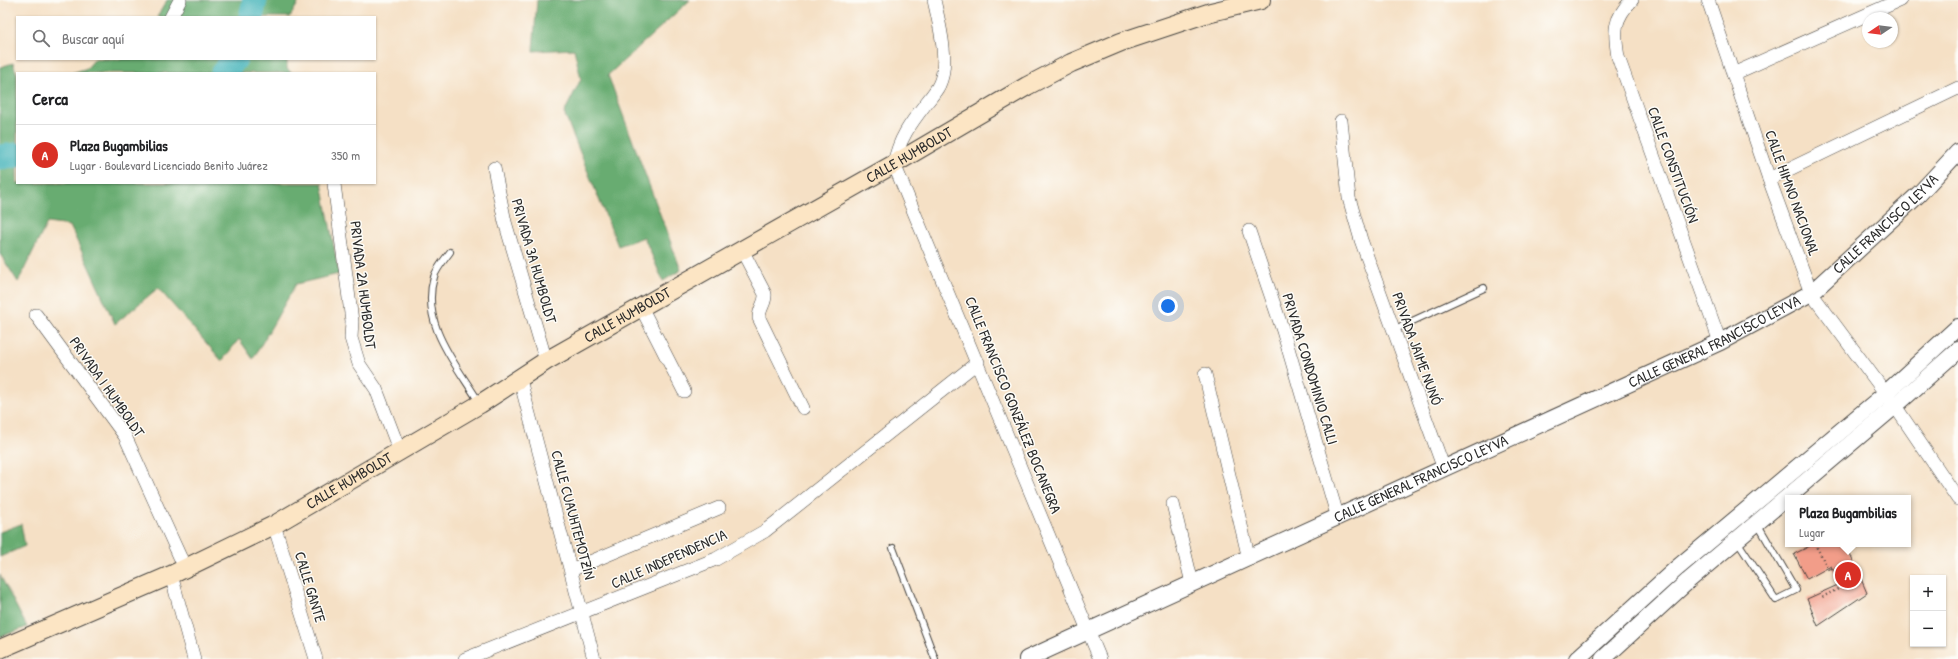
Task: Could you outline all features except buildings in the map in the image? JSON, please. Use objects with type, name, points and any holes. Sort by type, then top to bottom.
[{"type":"main road","name":"CALLE HUMBOLDT","points":[[0,649],[178,572],[274,525],[520,380],[546,361],[894,164],[1027,86],[1072,63],[1212,6],[1261,0]]},
{"type":"street","points":[[172,16],[180,0]]},
{"type":"street","points":[[894,164],[897,147],[909,126],[940,84],[944,62],[942,36],[934,0]]},
{"type":"street","name":"CALLE CONSTITUCIÓN","points":[[1632,0],[1623,9],[1614,31],[1618,57],[1720,342]]},
{"type":"street","name":"CALLE HIMNO NACIONAL","points":[[1708,0],[1769,179],[1811,293],[1956,490]]},
{"type":"street","points":[[1733,74],[1900,0]]},
{"type":"street","points":[[1769,179],[1958,88]]},
{"type":"street","name":"PRIVADA JAIME NUNÓ","points":[[1342,121],[1349,198],[1361,240],[1444,469]]},
{"type":"street","name":"CALLE FRANCISCO LEYVA","points":[[1811,293],[1919,194],[1958,152]]},
{"type":"street","name":"CALLE FRANCISCO GONZÁLEZ BOCANEGRA","points":[[894,164],[978,362],[1100,659]]},
{"type":"street","name":"PRIVADA 3A HUMBOLDT","points":[[494,168],[505,222],[546,361]]},
{"type":"street","name":"PRIVADA 2A HUMBOLDT","points":[[334,184],[352,321],[351,338],[359,364],[376,389],[400,452]]},
{"type":"street","name":"PRIVADA CONDOMINIO CALLI","points":[[1249,231],[1283,331],[1338,518]]},
{"type":"street","points":[[742,250],[765,294],[765,301],[759,311],[759,318],[803,408]]},
{"type":"street","name":"CALLE GENERAL FRANCISCO LEYVA","points":[[1027,659],[1192,583],[1249,559],[1720,342],[1811,293]]},
{"type":"street","points":[[641,307],[684,391]]},
{"type":"street","name":"PRIVADA I HUMBOLDT","points":[[36,315],[125,436],[178,572],[194,659]]},
{"type":"street","points":[[1787,495],[1890,400],[1958,327]]},
{"type":"street","points":[[1577,659],[1676,569],[1890,400],[1958,350]]},
{"type":"street","name":"CALLE INDEPENDENCIA","points":[[465,659],[716,559],[765,531],[978,362]]},
{"type":"street","points":[[1205,374],[1249,559]]},
{"type":"street","name":"CALLE CUAUHTEMOTZÍN","points":[[520,380],[594,659]]},
{"type":"street","points":[[1603,659],[1688,581],[1757,523],[1785,497]]},
{"type":"street","points":[[1173,504],[1192,583]]},
{"type":"street","points":[[571,570],[719,508]]},
{"type":"street","name":"CALLE GANTE","points":[[274,525],[316,659]]},
{"type":"lane","points":[[450,252],[434,276],[429,300],[436,330],[480,404]]},
{"type":"lane","points":[[1393,330],[1484,288]]},
{"type":"lane","points":[[1736,540],[1776,600],[1796,590],[1757,523]]},
{"type":"lane","points":[[893,548],[935,659]]},
{"type":"path","points":[[1816,547],[1828,570],[1834,567],[1844,586],[1820,598]]},
{"type":"green space","points":[[167,0],[300,0],[291,16],[158,16]]},
{"type":"green space","points":[[537,0],[690,0],[608,75],[681,270],[663,281],[644,237],[618,246],[564,113],[581,79],[574,49],[533,51]]},
{"type":"green space","points":[[94,60],[287,60],[287,69],[291,72],[75,72],[87,68]]},
{"type":"green space","points":[[13,63],[16,72],[16,184],[322,184],[339,274],[296,284],[253,359],[239,339],[222,361],[158,288],[115,324],[70,226],[47,223],[18,282],[0,254],[0,67]]},
{"type":"green space","points":[[21,524],[25,546],[0,557],[0,532]]},
{"type":"green space","points":[[0,575],[27,627],[0,637]]},
{"type":"waterway","points":[[251,16],[255,0]]},
{"type":"waterway","points":[[224,72],[234,60]]},
{"type":"waterway","points":[[0,157],[16,155]]},
{"type":"place","name":"Plaza Bugambilias","points":[[1848,575]]}]
